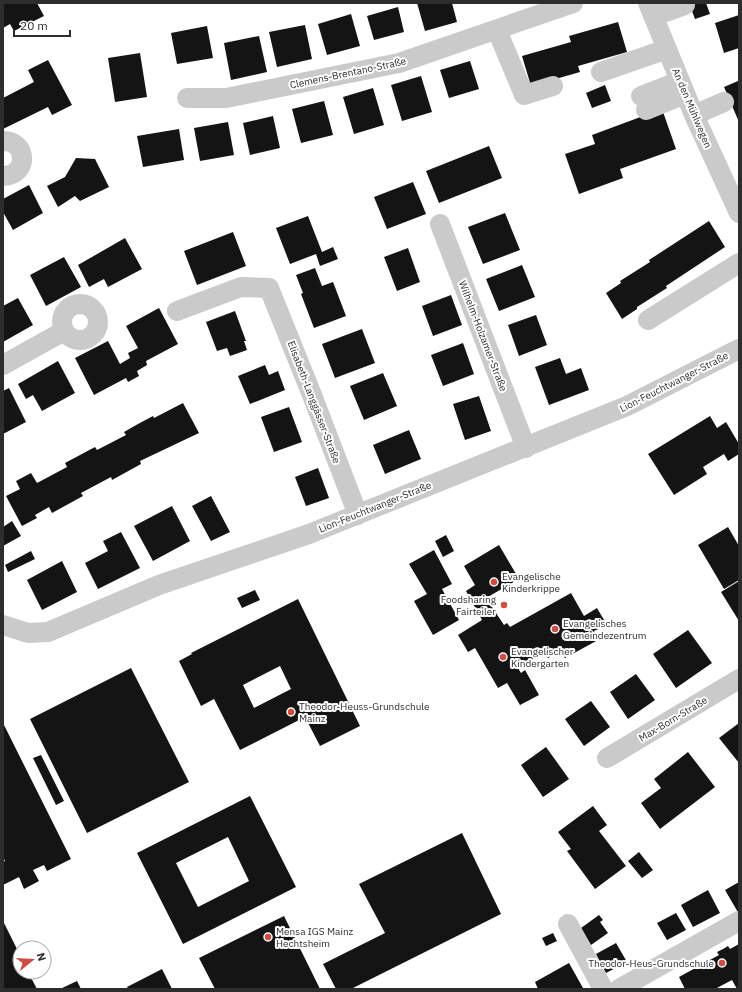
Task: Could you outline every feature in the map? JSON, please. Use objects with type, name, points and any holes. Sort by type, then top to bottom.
[{"type":"street","name":"Clemens-Brentano-Straße","points":[[187,98],[226,98],[398,63],[573,3]]},
{"type":"street","points":[[651,10],[685,5]]},
{"type":"street","name":"An den Mühlwegen","points":[[651,10],[694,116],[737,206]]},
{"type":"street","points":[[497,30],[524,95],[553,86]]},
{"type":"street","points":[[601,72],[667,49]]},
{"type":"street","points":[[643,103],[682,88]]},
{"type":"street","points":[[694,116],[724,102]]},
{"type":"street","points":[[3,142],[11,142],[17,146],[22,155],[22,161],[18,171],[13,174],[3,176]]},
{"type":"street","name":"Wilhelm-Holzamer-Straße","points":[[440,224],[526,448]]},
{"type":"street","points":[[648,320],[739,263]]},
{"type":"street","name":"Elisabeth-Langgässer-Straße","points":[[177,311],[241,287],[269,288],[358,515]]},
{"type":"street","points":[[3,365],[64,331]]},
{"type":"street","name":"Lion-Feuchtwanger-Straße","points":[[3,625],[28,633],[48,632],[159,586],[358,515],[464,471],[526,448],[627,406],[739,349]]},
{"type":"street","name":"Max-Born-Straße","points":[[607,758],[739,679]]},
{"type":"street","points":[[623,988],[739,921]]},
{"type":"street","points":[[568,924],[604,989]]},
{"type":"building","points":[[3,3],[37,3],[44,16],[14,31],[10,24],[3,28]]},
{"type":"building","points":[[417,3],[452,3],[457,22],[425,31]]},
{"type":"building","points":[[689,3],[706,3],[710,14],[695,19]]},
{"type":"building","points":[[398,7],[404,32],[374,40],[367,16]]},
{"type":"building","points":[[351,14],[360,46],[327,55],[318,24]]},
{"type":"building","points":[[739,15],[739,48],[724,53],[715,23]]},
{"type":"building","points":[[618,22],[627,52],[578,66],[580,72],[531,86],[522,56],[571,42],[569,36]]},
{"type":"building","points":[[305,25],[312,59],[277,67],[269,32]]},
{"type":"building","points":[[207,26],[213,58],[177,64],[171,33]]},
{"type":"building","points":[[259,36],[267,72],[231,80],[224,43]]},
{"type":"building","points":[[140,53],[147,97],[115,102],[108,58]]},
{"type":"building","points":[[48,60],[72,105],[52,115],[48,107],[3,129],[3,98],[34,82],[28,70]]},
{"type":"building","points":[[470,61],[479,89],[449,98],[440,70]]},
{"type":"building","points":[[421,76],[432,112],[402,121],[391,85]]},
{"type":"building","points":[[738,81],[739,84],[739,122],[724,87]]},
{"type":"building","points":[[605,85],[611,101],[592,108],[586,93]]},
{"type":"building","points":[[373,88],[384,125],[354,134],[343,97]]},
{"type":"building","points":[[324,101],[333,135],[301,143],[292,109]]},
{"type":"building","points":[[662,109],[676,149],[620,169],[623,178],[579,194],[565,154],[595,144],[592,135]]},
{"type":"building","points":[[273,116],[280,148],[250,155],[243,123]]},
{"type":"building","points":[[228,122],[234,155],[200,161],[194,128]]},
{"type":"building","points":[[179,129],[184,160],[143,167],[137,136]]},
{"type":"building","points":[[489,146],[502,178],[439,203],[426,171]]},
{"type":"building","points":[[76,158],[95,159],[109,187],[80,201],[75,196],[58,207],[47,186],[65,177]]},
{"type":"building","points":[[413,182],[426,214],[387,229],[374,197]]},
{"type":"building","points":[[29,185],[43,213],[13,230],[3,212],[3,199]]},
{"type":"building","points":[[505,213],[520,250],[483,264],[468,227]]},
{"type":"building","points":[[308,216],[322,252],[333,247],[338,259],[320,266],[316,254],[290,264],[276,228]]},
{"type":"building","points":[[709,221],[725,247],[666,286],[667,288],[637,307],[637,309],[622,319],[606,293],[621,283],[620,281],[650,262],[649,260]]},
{"type":"building","points":[[233,232],[246,266],[197,285],[184,251]]},
{"type":"building","points":[[125,238],[142,269],[108,287],[104,279],[89,287],[78,265]]},
{"type":"building","points":[[408,248],[420,282],[397,291],[384,257]]},
{"type":"building","points":[[64,257],[81,287],[46,306],[30,275]]},
{"type":"building","points":[[522,265],[535,297],[499,311],[486,279]]},
{"type":"building","points":[[315,268],[322,286],[333,282],[346,316],[314,328],[301,294],[303,293],[296,275]]},
{"type":"building","points":[[451,295],[462,325],[433,336],[422,306]]},
{"type":"building","points":[[18,298],[33,325],[3,342],[3,306]]},
{"type":"building","points":[[159,308],[178,344],[146,361],[147,365],[137,371],[139,376],[128,382],[126,378],[94,395],[75,358],[108,341],[120,364],[130,358],[128,353],[138,348],[126,326]]},
{"type":"building","points":[[235,311],[246,341],[244,341],[247,350],[230,356],[227,348],[217,351],[206,322]]},
{"type":"building","points":[[536,315],[547,345],[519,356],[508,325]]},
{"type":"building","points":[[362,329],[375,363],[335,378],[322,344]]},
{"type":"building","points":[[463,343],[474,374],[443,386],[431,355]]},
{"type":"building","points":[[560,358],[566,374],[581,368],[589,390],[549,405],[535,367]]},
{"type":"building","points":[[58,361],[75,393],[42,411],[33,395],[26,399],[18,384]]},
{"type":"building","points":[[265,365],[269,375],[278,371],[285,390],[250,404],[238,376]]},
{"type":"building","points":[[383,373],[397,406],[364,420],[350,386]]},
{"type":"building","points":[[9,388],[26,422],[3,434],[3,391]]},
{"type":"building","points":[[479,396],[491,431],[465,440],[453,404]]},
{"type":"building","points":[[183,403],[199,433],[140,461],[141,464],[112,480],[111,477],[81,493],[83,496],[52,513],[49,507],[35,515],[37,518],[22,526],[6,496],[20,489],[16,481],[31,473],[37,483],[67,467],[65,463],[95,447],[97,450],[126,435],[124,432],[138,424],[153,416],[154,418]]},
{"type":"building","points":[[289,407],[302,442],[274,452],[261,417]]},
{"type":"building","points":[[710,416],[717,428],[726,422],[739,444],[739,454],[728,461],[724,454],[703,467],[707,474],[674,495],[648,454]]},
{"type":"building","points":[[409,430],[421,459],[385,474],[373,445]]},
{"type":"building","points":[[318,468],[329,498],[306,506],[295,477]]},
{"type":"building","points":[[211,496],[230,532],[211,541],[192,506]]},
{"type":"building","points":[[172,506],[190,541],[153,561],[134,526]]},
{"type":"building","points":[[12,521],[21,536],[3,546],[3,527]]},
{"type":"building","points":[[728,527],[739,546],[739,580],[724,589],[698,545]]},
{"type":"building","points":[[121,532],[140,568],[98,589],[85,563],[108,551],[103,541]]},
{"type":"building","points":[[446,535],[454,551],[443,557],[435,541]]},
{"type":"building","points":[[499,545],[519,579],[486,598],[504,625],[507,623],[510,627],[571,593],[584,616],[597,608],[607,625],[594,631],[598,640],[565,658],[560,651],[548,658],[544,652],[518,668],[521,673],[525,670],[539,695],[520,705],[507,683],[498,688],[475,648],[468,652],[458,635],[482,620],[466,591],[475,585],[464,566]]},
{"type":"building","points":[[434,550],[452,584],[442,589],[459,620],[433,635],[414,601],[427,594],[409,564]]},
{"type":"building","points":[[31,551],[35,559],[8,572],[5,565]]},
{"type":"building","points":[[62,561],[77,592],[42,610],[27,580]]},
{"type":"building","points":[[739,581],[739,621],[721,592]]},
{"type":"building","points":[[255,590],[260,600],[242,608],[237,598]]},
{"type":"building","points":[[298,599],[360,726],[320,746],[305,717],[240,750],[214,699],[201,706],[179,661],[192,654],[191,653]],"holes":[[[280,666],[291,689],[254,708],[243,685]]]},
{"type":"building","points":[[688,630],[712,663],[676,688],[653,654]]},
{"type":"building","points":[[131,668],[189,782],[87,833],[30,719]]},
{"type":"building","points":[[636,674],[655,700],[628,719],[610,692]]},
{"type":"building","points":[[591,701],[610,727],[584,746],[565,719]]},
{"type":"building","points":[[3,723],[71,859],[47,871],[44,865],[33,870],[39,881],[24,889],[19,877],[3,885],[3,862],[5,861],[3,857]]},
{"type":"building","points":[[739,723],[739,763],[719,738]]},
{"type":"building","points":[[546,747],[569,779],[543,797],[521,765]]},
{"type":"building","points":[[688,752],[715,787],[660,829],[641,803],[661,788],[654,779]]},
{"type":"building","points":[[41,755],[64,801],[56,805],[33,758]]},
{"type":"building","points":[[250,796],[296,887],[183,944],[137,853]],"holes":[[[228,837],[249,881],[198,907],[176,863]]]},
{"type":"building","points":[[593,806],[607,825],[599,831],[626,866],[595,889],[567,851],[571,849],[558,832]]},
{"type":"building","points":[[462,833],[501,914],[351,989],[336,989],[323,964],[385,933],[359,884]]},
{"type":"building","points":[[639,852],[653,870],[642,878],[628,861]]},
{"type":"building","points":[[739,882],[739,914],[725,890]]},
{"type":"building","points":[[708,890],[720,913],[693,927],[681,905]]},
{"type":"building","points":[[676,913],[686,930],[667,940],[657,923]]},
{"type":"building","points":[[599,915],[603,920],[600,922],[608,933],[591,945],[581,928]]},
{"type":"building","name":"Mensa IGS Mainz Hechtsheim","points":[[284,916],[320,989],[215,989],[199,958]]},
{"type":"building","points":[[3,921],[12,940],[12,980],[32,980],[37,989],[3,989]]},
{"type":"building","points":[[553,933],[557,941],[546,946],[542,938]]},
{"type":"building","points":[[616,943],[627,962],[606,973],[596,954]]},
{"type":"building","name":"Theodor-Heus-Grundschule","points":[[739,944],[739,989],[737,989],[732,980],[715,989],[685,989],[679,977],[719,955],[717,952],[728,946],[730,949]]},
{"type":"building","points":[[569,963],[583,988],[538,989],[535,982]]},
{"type":"building","points":[[162,969],[172,989],[128,989],[127,987]]},
{"type":"building","points":[[77,981],[81,989],[60,989]]},
{"type":"place","name":"Evangelische Kinderkrippe","points":[[494,582]]},
{"type":"place","name":"Foodsharing Fairteiler","points":[[504,605]]},
{"type":"place","name":"Evangelisches Gemeindezentrum","points":[[555,629]]},
{"type":"place","name":"Evangelischer Kindergarten","points":[[503,657]]},
{"type":"place","name":"Theodor-Heuss-Grundschule Mainz","points":[[291,712]]},
{"type":"place","name":"Mensa IGS Mainz Hechtsheim","points":[[268,937]]},
{"type":"place","name":"Theodor-Heus-Grundschule","points":[[722,963]]}]
